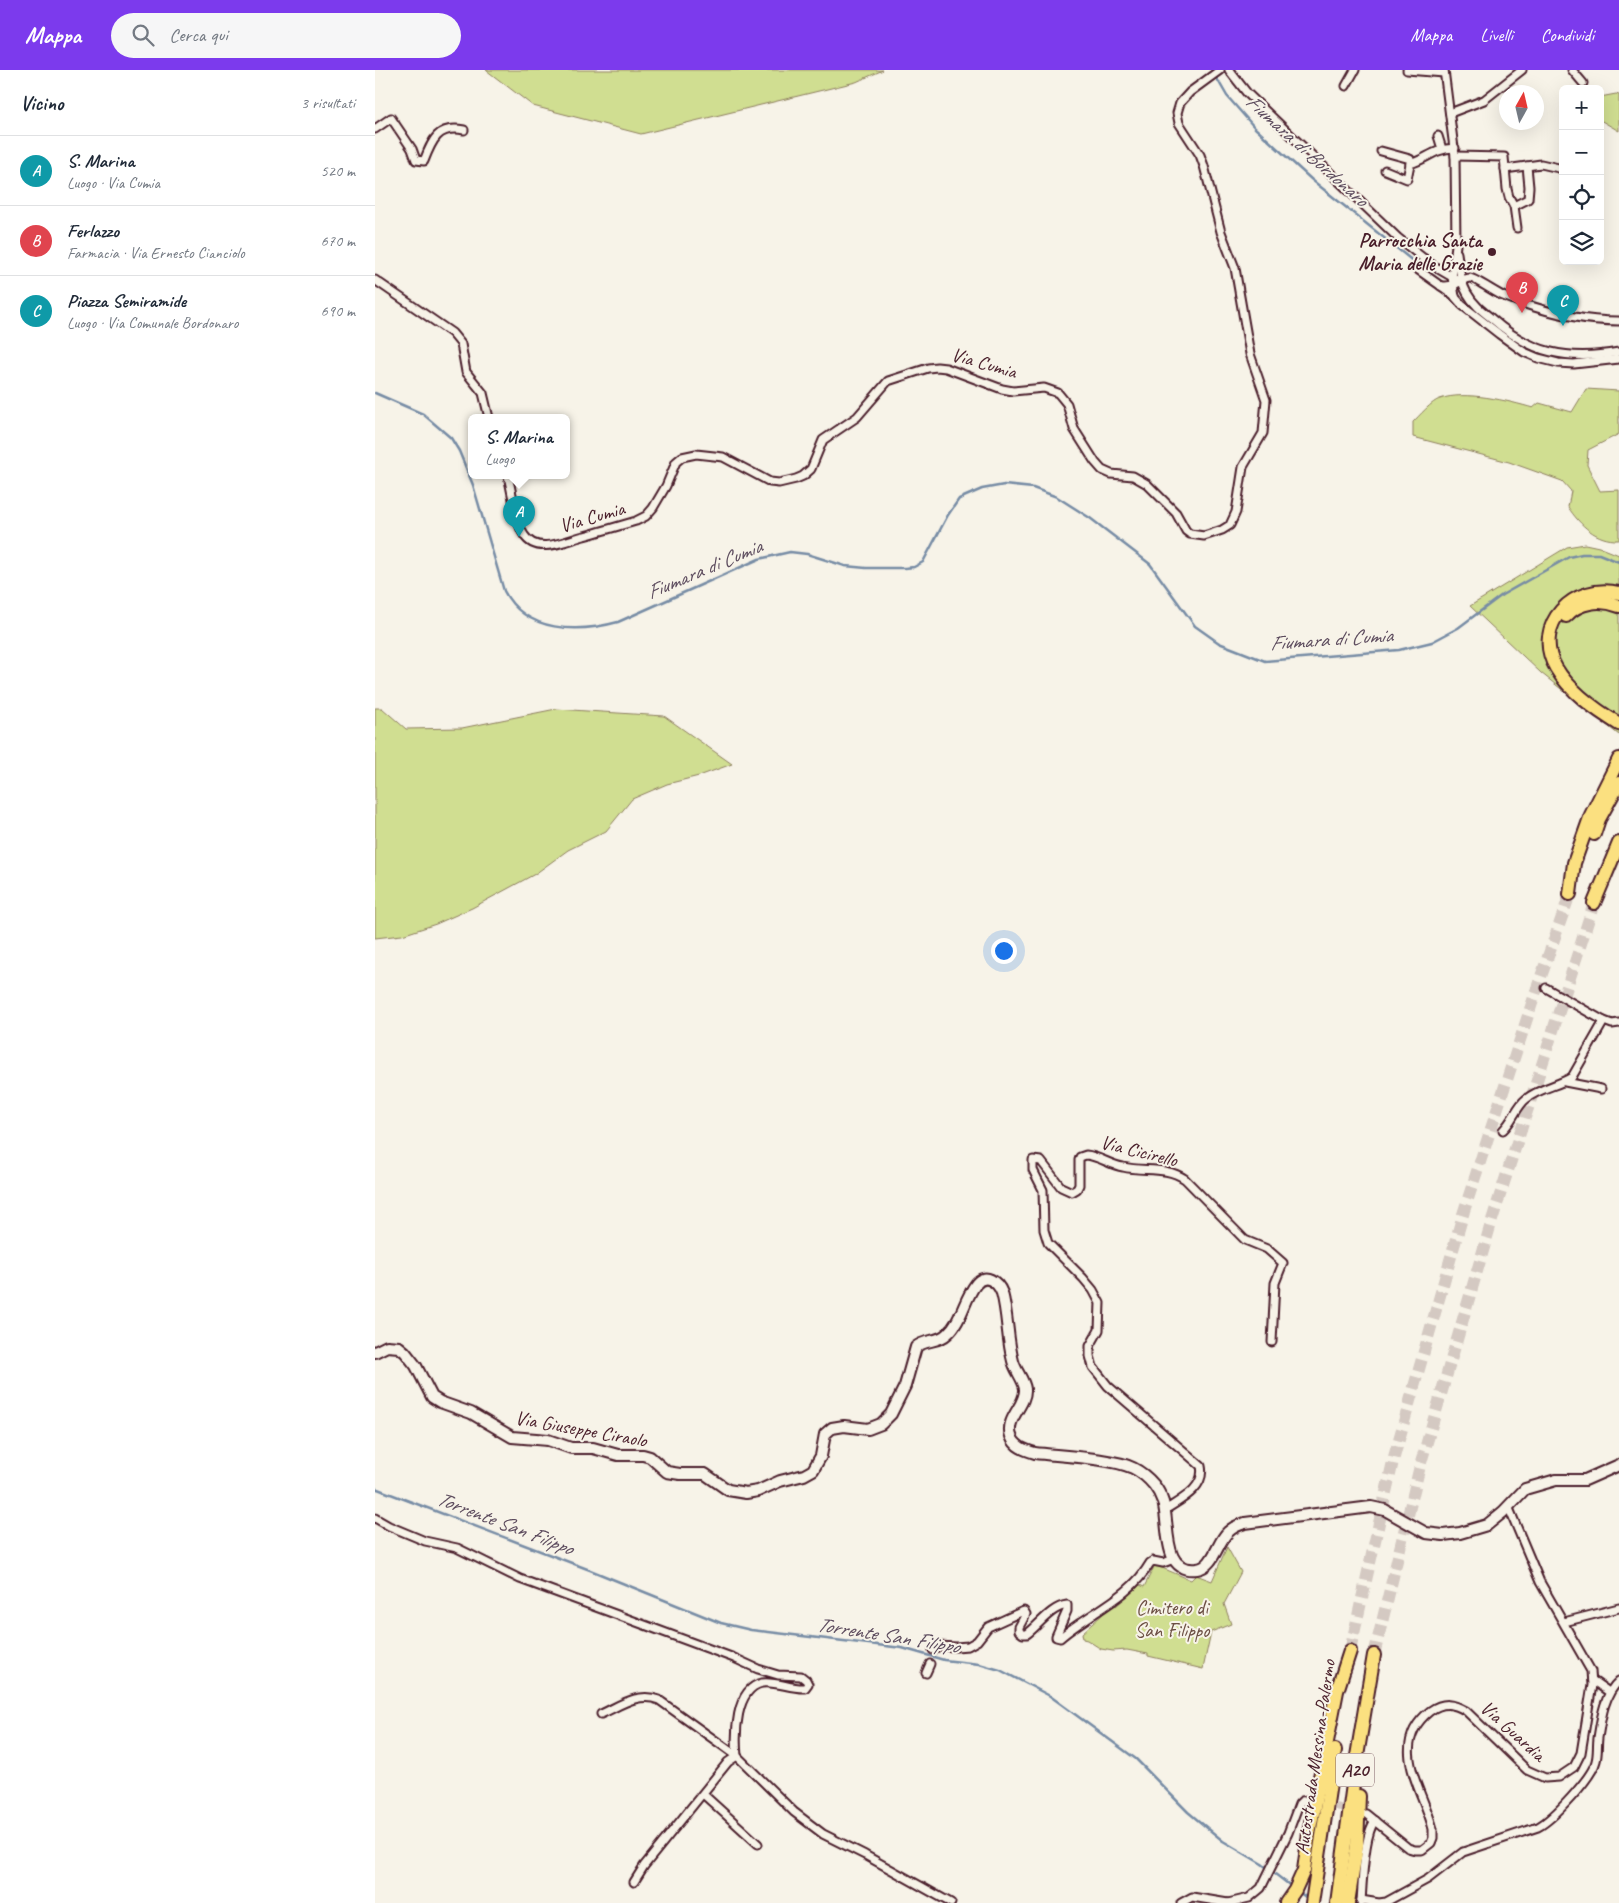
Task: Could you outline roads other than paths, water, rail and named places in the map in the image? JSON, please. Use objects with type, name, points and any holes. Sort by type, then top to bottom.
[{"type":"highway","points":[[1619,593],[1598,591],[1577,597],[1569,602],[1556,617],[1549,645],[1555,667],[1566,683],[1586,701],[1619,724]]},
{"type":"highway","points":[[1619,606],[1599,602],[1575,608],[1563,619],[1555,644],[1561,666],[1570,677],[1590,697],[1619,715]]},
{"type":"highway","points":[[1619,759],[1591,815],[1574,863],[1570,894],[1599,819],[1619,782]]},
{"type":"highway","points":[[1594,903],[1619,843]]},
{"type":"highway","name":"Autostrada Messina-Palermo","points":[[1288,1900],[1300,1882],[1304,1870],[1309,1833],[1337,1691],[1350,1651],[1312,1903]]},
{"type":"highway","points":[[1337,1903],[1352,1897],[1359,1798],[1369,1724],[1369,1680],[1374,1655]]},
{"type":"street","name":"Via Cumia","points":[[510,479],[524,536],[531,542],[540,544],[560,544],[636,521],[646,516],[662,493],[676,462],[686,455],[701,454],[723,457],[734,461],[765,481],[774,483],[786,482],[803,476],[811,469],[823,440],[851,422],[888,381],[937,367],[946,368],[1002,389],[1044,388],[1058,393],[1067,404],[1074,429],[1102,470],[1116,475],[1133,476],[1147,484],[1176,514],[1186,531],[1190,534],[1204,536],[1227,528],[1235,516],[1243,467],[1263,433],[1266,400],[1249,354],[1234,261],[1221,232],[1200,155],[1179,123],[1177,116],[1180,102],[1206,79],[1220,70]]},
{"type":"street","points":[[1229,70],[1247,93],[1398,238],[1425,259],[1452,277],[1462,281]]},
{"type":"street","points":[[1346,86],[1355,70]]},
{"type":"street","points":[[1407,70],[1444,72],[1455,152],[1456,245],[1452,277],[1455,297]]},
{"type":"street","points":[[1450,113],[1484,100],[1522,70]]},
{"type":"street","points":[[1572,70],[1583,84]]},
{"type":"street","points":[[375,129],[391,118],[407,142],[415,160],[423,161],[435,136],[444,130],[453,128],[464,130]]},
{"type":"street","points":[[1438,136],[1442,149]]},
{"type":"street","points":[[1410,164],[1423,160],[1433,152],[1442,149],[1504,157],[1509,198],[1514,206],[1517,228]]},
{"type":"street","points":[[1381,151],[1410,159],[1407,179],[1385,170]]},
{"type":"street","points":[[1505,169],[1545,165],[1559,169]]},
{"type":"street","points":[[1514,206],[1528,198],[1527,166]]},
{"type":"street","points":[[1456,245],[1462,281],[1468,296],[1502,328],[1541,350],[1567,356],[1589,356],[1619,352]]},
{"type":"street","points":[[1425,259],[1417,269],[1524,352],[1538,358],[1565,363],[1583,364],[1619,359]]},
{"type":"street","points":[[1441,286],[1453,286],[1469,278],[1474,278],[1485,287],[1504,296],[1562,316],[1591,321],[1619,321]]},
{"type":"street","points":[[375,280],[455,336],[461,344],[466,372],[483,393],[488,414]]},
{"type":"street","points":[[1545,988],[1604,1021],[1612,1024],[1619,1022]]},
{"type":"street","points":[[1503,1130],[1528,1097],[1565,1082],[1577,1072],[1604,1021]]},
{"type":"street","points":[[1565,1082],[1601,1089]]},
{"type":"street","name":"Via Cicirello","points":[[1165,1510],[1197,1486],[1202,1476],[1201,1466],[1108,1386],[1093,1367],[1090,1346],[1099,1330],[1100,1304],[1098,1297],[1083,1278],[1048,1243],[1044,1230],[1043,1190],[1033,1170],[1033,1160],[1041,1161],[1061,1187],[1072,1192],[1079,1185],[1080,1157],[1086,1155],[1124,1168],[1171,1172],[1188,1182],[1245,1240],[1267,1249],[1283,1263],[1275,1283],[1272,1342]]},
{"type":"street","name":"Via Giuseppe Ciraolo","points":[[375,1352],[387,1346],[399,1347],[416,1366],[432,1397],[471,1414],[512,1437],[548,1440],[571,1448],[593,1448],[609,1454],[643,1455],[650,1458],[667,1472],[705,1474],[729,1490],[747,1493],[759,1491],[780,1481],[813,1470],[821,1456],[825,1434],[832,1428],[844,1426],[868,1429],[876,1427],[884,1421],[891,1414],[908,1380],[916,1347],[922,1343],[939,1340],[947,1334],[959,1318],[976,1284],[982,1279],[990,1279],[998,1284],[1002,1293],[1012,1358],[1025,1389],[1011,1424],[1014,1442],[1022,1449],[1035,1453],[1113,1462],[1134,1468],[1155,1486],[1161,1497],[1165,1510],[1170,1549],[1174,1559]]},
{"type":"street","points":[[933,1650],[939,1646],[962,1647],[973,1644],[988,1627],[1021,1612],[1026,1614],[1019,1627],[1019,1631],[1027,1634],[1056,1609],[1067,1605],[1067,1612],[1056,1636],[1060,1638],[1136,1583],[1153,1561],[1163,1563],[1174,1559],[1187,1568],[1198,1569],[1202,1567],[1209,1562],[1229,1530],[1239,1525],[1254,1521],[1371,1507],[1385,1510],[1421,1531],[1451,1535],[1487,1526],[1521,1492],[1529,1487],[1556,1480],[1585,1480],[1619,1465]]},
{"type":"street","name":"Via Guardia","points":[[1366,1814],[1411,1849],[1422,1850],[1433,1841],[1432,1823],[1412,1771],[1409,1748],[1413,1732],[1419,1722],[1429,1712],[1443,1705],[1457,1706],[1466,1711],[1522,1766],[1532,1773],[1550,1778],[1559,1777],[1577,1763],[1581,1753],[1592,1680],[1589,1665],[1540,1582],[1508,1506]]},
{"type":"street","points":[[375,1518],[425,1541],[457,1548],[520,1579],[734,1658],[758,1669],[778,1675],[801,1676],[806,1680],[808,1684],[805,1688],[761,1683],[746,1693],[739,1713],[737,1756]]},
{"type":"street","points":[[1564,1622],[1619,1608]]},
{"type":"street","points":[[926,1673],[930,1664]]},
{"type":"street","points":[[1592,1680],[1609,1692]]},
{"type":"street","points":[[1375,1821],[1371,1826],[1352,1897],[1379,1903],[1386,1902],[1428,1879],[1463,1852],[1538,1827],[1547,1822],[1593,1768],[1597,1759],[1598,1738],[1609,1692],[1619,1681]]},
{"type":"street","points":[[601,1714],[641,1697],[659,1700],[737,1756],[794,1812],[823,1834],[951,1903]]},
{"type":"street","points":[[634,1882],[644,1866],[728,1762],[737,1756]]},
{"type":"street","points":[[703,1794],[758,1844]]},
{"type":"street","points":[[1181,1903],[1192,1897],[1228,1903],[1249,1898],[1261,1888],[1279,1853],[1299,1804],[1301,1801],[1308,1800]]},
{"type":"waterway","name":"Fiumara di Bordonaro","points":[[1212,70],[1227,96],[1255,128],[1312,180],[1414,262]]},
{"type":"waterway","name":"Fiumara di Cumia","points":[[375,393],[423,414],[451,438],[468,473]]},
{"type":"waterway","name":"Fiumara di Cumia","points":[[471,479],[504,591],[514,605],[525,615],[539,622],[570,628],[603,626],[618,622],[759,559],[790,552],[807,554],[845,566],[866,568],[914,567],[923,562],[948,515],[959,499],[982,489],[1004,485],[1033,488],[1057,497],[1090,518],[1150,564],[1195,626],[1219,643],[1265,661],[1399,650],[1432,642],[1458,628],[1502,595],[1569,557],[1582,554],[1599,554],[1619,562]]},
{"type":"waterway","name":"Torrente San Filippo","points":[[375,1488],[590,1570],[721,1623],[751,1630],[902,1648],[944,1660],[979,1664],[1000,1670],[1050,1696],[1136,1759],[1188,1812],[1223,1841],[1262,1864],[1292,1887]]},
{"type":"waterway","name":"Torrente San Filippo","points":[[1299,1892],[1308,1899]]},
{"type":"tunnel","points":[[1350,1651],[1394,1457],[1464,1211],[1570,894]]},
{"type":"tunnel","points":[[1374,1655],[1420,1466],[1492,1220],[1594,903]]},
{"type":"tunnel","points":[[1325,1804],[1351,1810]]},
{"type":"place","name":"Parrocchia Santa Maria delle Grazie","points":[[1492,252]]},
{"type":"place","name":"Ferlazzo","points":[[1522,313]]},
{"type":"place","name":"Piazza Semiramide","points":[[1563,326]]},
{"type":"place","name":"S. Marina","points":[[519,537]]},
{"type":"park label","name":"Cimitero di San Filippo","points":[[1172,1618]]}]
